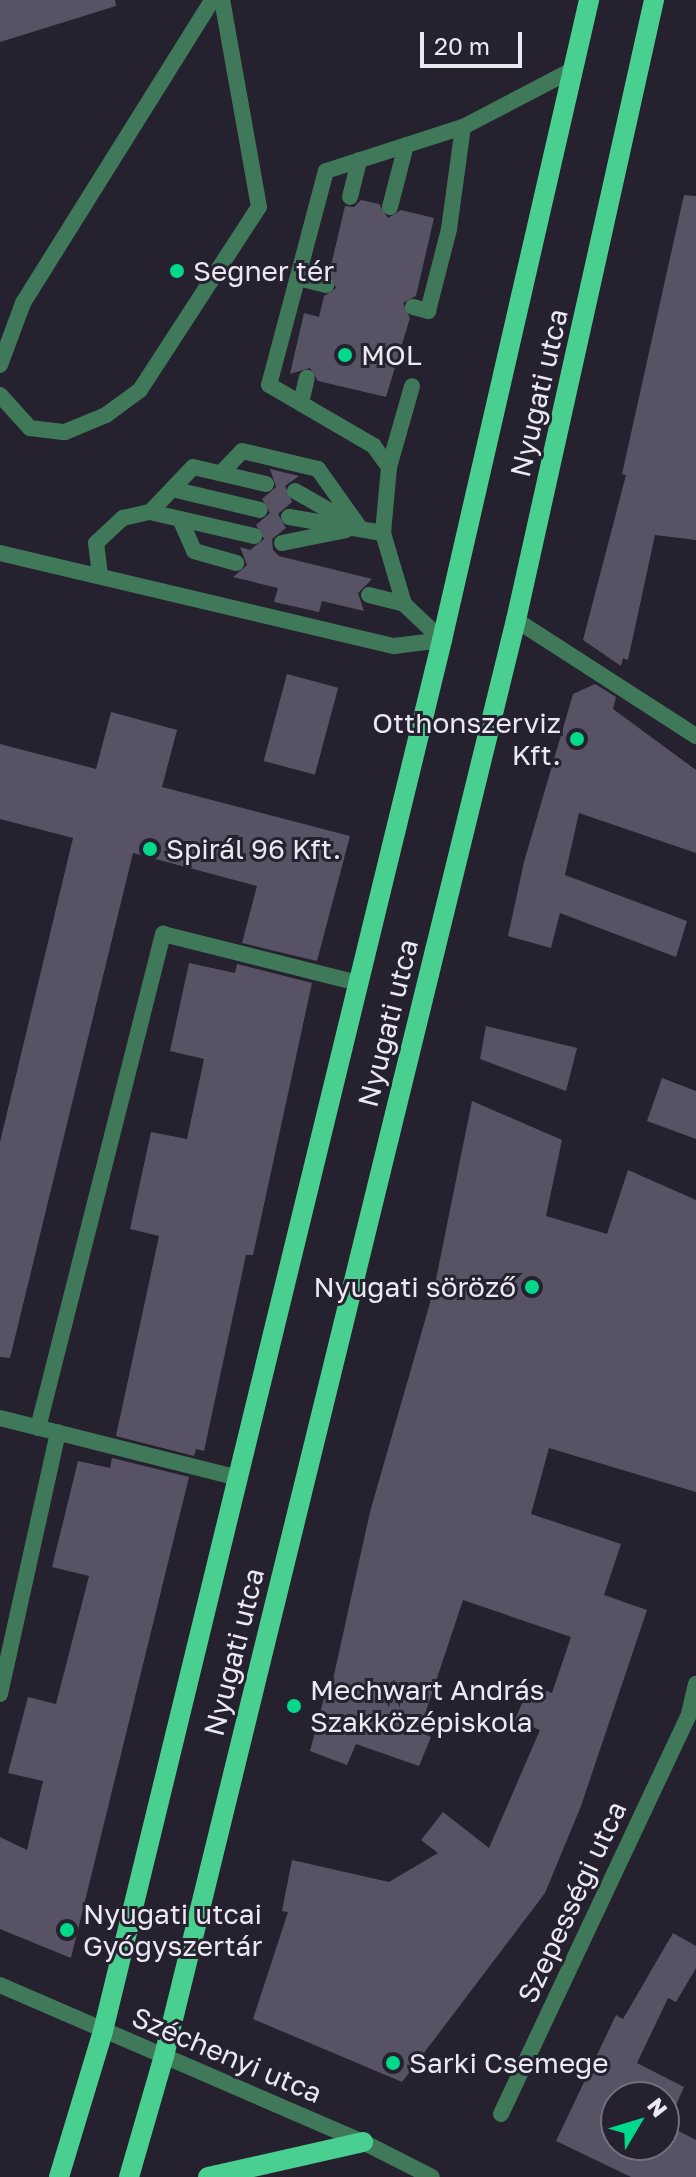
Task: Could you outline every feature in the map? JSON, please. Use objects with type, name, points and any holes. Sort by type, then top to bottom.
[{"type":"main road","name":"Nyugati utca","points":[[129,2177],[164,2056],[516,620],[650,32],[654,0]]},
{"type":"main road","points":[[650,32],[665,0]]},
{"type":"main road","name":"Nyugati utca","points":[[59,2177],[103,2031],[442,640],[574,69],[586,3]]},
{"type":"main road","points":[[208,2177],[363,2142]]},
{"type":"street","points":[[0,365],[23,303],[212,0]]},
{"type":"street","points":[[0,395],[30,428],[65,432],[106,415],[140,390],[259,207],[222,0]]},
{"type":"street","points":[[389,467],[374,446],[269,385],[326,171],[463,127],[574,69]]},
{"type":"street","points":[[413,307],[428,311],[449,229],[463,127]]},
{"type":"street","points":[[390,207],[406,145]]},
{"type":"street","points":[[350,197],[359,160]]},
{"type":"street","points":[[298,278],[326,285]]},
{"type":"street","points":[[301,403],[307,378]]},
{"type":"street","points":[[404,604],[383,533],[389,467],[412,386]]},
{"type":"street","points":[[221,473],[242,451],[318,469],[360,528]]},
{"type":"street","points":[[150,512],[193,467],[266,484]]},
{"type":"street","points":[[172,489],[260,510]]},
{"type":"street","points":[[295,491],[360,528]]},
{"type":"street","points":[[100,575],[96,543],[123,518],[150,512],[254,536]]},
{"type":"street","points":[[289,517],[383,533]]},
{"type":"street","points":[[180,519],[194,551],[236,563]]},
{"type":"street","points":[[282,543],[360,528]]},
{"type":"street","points":[[0,553],[394,646],[442,640]]},
{"type":"street","points":[[369,595],[404,604],[442,640]]},
{"type":"street","points":[[516,620],[696,736]]},
{"type":"street","points":[[38,1428],[163,934],[358,983]]},
{"type":"street","points":[[0,1418],[238,1478]]},
{"type":"street","points":[[0,1694],[58,1432]]},
{"type":"street","name":"Szepességi utca","points":[[501,2114],[692,1707],[696,1684]]},
{"type":"street","name":"Széchenyi utca","points":[[0,1985],[363,2142],[432,2177]]},
{"type":"building","points":[[0,0],[115,0],[116,6],[0,42]]},
{"type":"building","points":[[684,195],[696,196],[696,540],[655,535],[628,660],[623,658],[621,666],[583,640],[626,475],[622,474]]},
{"type":"building","points":[[361,200],[379,204],[388,218],[401,210],[434,218],[416,296],[403,303],[410,318],[386,397],[318,381],[310,368],[290,374],[304,313],[319,317],[324,296],[336,288],[329,274],[345,206],[354,207]]},
{"type":"building","points":[[270,469],[299,476],[285,486],[292,502],[278,514],[286,528],[272,539],[273,550],[279,556],[372,579],[358,593],[364,611],[322,601],[319,612],[274,602],[278,588],[233,577],[247,565],[240,547],[250,550],[264,539],[256,525],[270,513],[262,499],[276,487]]},
{"type":"building","points":[[287,674],[338,688],[315,775],[264,761]]},
{"type":"building","points":[[595,684],[616,697],[613,709],[696,770],[696,853],[579,813],[565,875],[687,921],[676,957],[560,913],[551,948],[508,936],[524,862],[573,694]]},
{"type":"building","points":[[111,712],[177,730],[162,787],[350,836],[317,961],[242,943],[257,886],[133,853],[10,1358],[0,1357],[0,1142],[73,838],[0,819],[0,744],[96,769]]},
{"type":"building","points":[[189,963],[235,973],[237,964],[312,983],[253,1255],[246,1255],[204,1451],[196,1449],[194,1456],[116,1436],[159,1236],[130,1229],[151,1132],[187,1139],[204,1059],[170,1051]]},
{"type":"building","points":[[486,1026],[577,1048],[566,1091],[480,1059]]},
{"type":"building","points":[[662,1078],[696,1091],[696,1139],[647,1121]]},
{"type":"building","points":[[472,1101],[562,1140],[546,1216],[607,1234],[628,1170],[696,1200],[696,1492],[549,1448],[531,1514],[621,1544],[604,1595],[647,1610],[581,1806],[545,1893],[402,2082],[253,2019],[288,1912],[282,1911],[292,1860],[389,1882],[438,1853],[421,1840],[443,1812],[489,1848],[540,1730],[515,1720],[530,1684],[552,1693],[571,1637],[463,1600],[419,1732],[431,1737],[419,1766],[356,1744],[347,1765],[310,1751],[328,1683],[332,1684],[370,1512],[434,1289]]},
{"type":"building","points":[[112,1458],[189,1477],[71,1958],[0,1929],[0,1837],[27,1850],[43,1781],[8,1773],[28,1697],[56,1704],[89,1576],[52,1567],[78,1461],[110,1468]]},
{"type":"building","points":[[673,1933],[696,1946],[696,1968],[676,2002],[668,1998],[637,2063],[672,2081],[600,2081],[600,2161],[680,2161],[680,2132],[696,2140],[696,2177],[631,2177],[556,2141],[616,2015],[623,2019]]},
{"type":"place","name":"Segner tér","points":[[177,271]]},
{"type":"place","name":"MOL","points":[[345,355]]},
{"type":"place","name":"Otthonszerviz Kft.","points":[[577,739]]},
{"type":"place","name":"Spirál 96 Kft.","points":[[150,849]]},
{"type":"place","name":"Nyugati söröző","points":[[532,1287]]},
{"type":"place","name":"Mechwart András Szakközépiskola","points":[[294,1706]]},
{"type":"place","name":"Nyugati utcai Gyógyszertár","points":[[67,1930]]},
{"type":"place","name":"Sarki Csemege","points":[[393,2063]]}]
